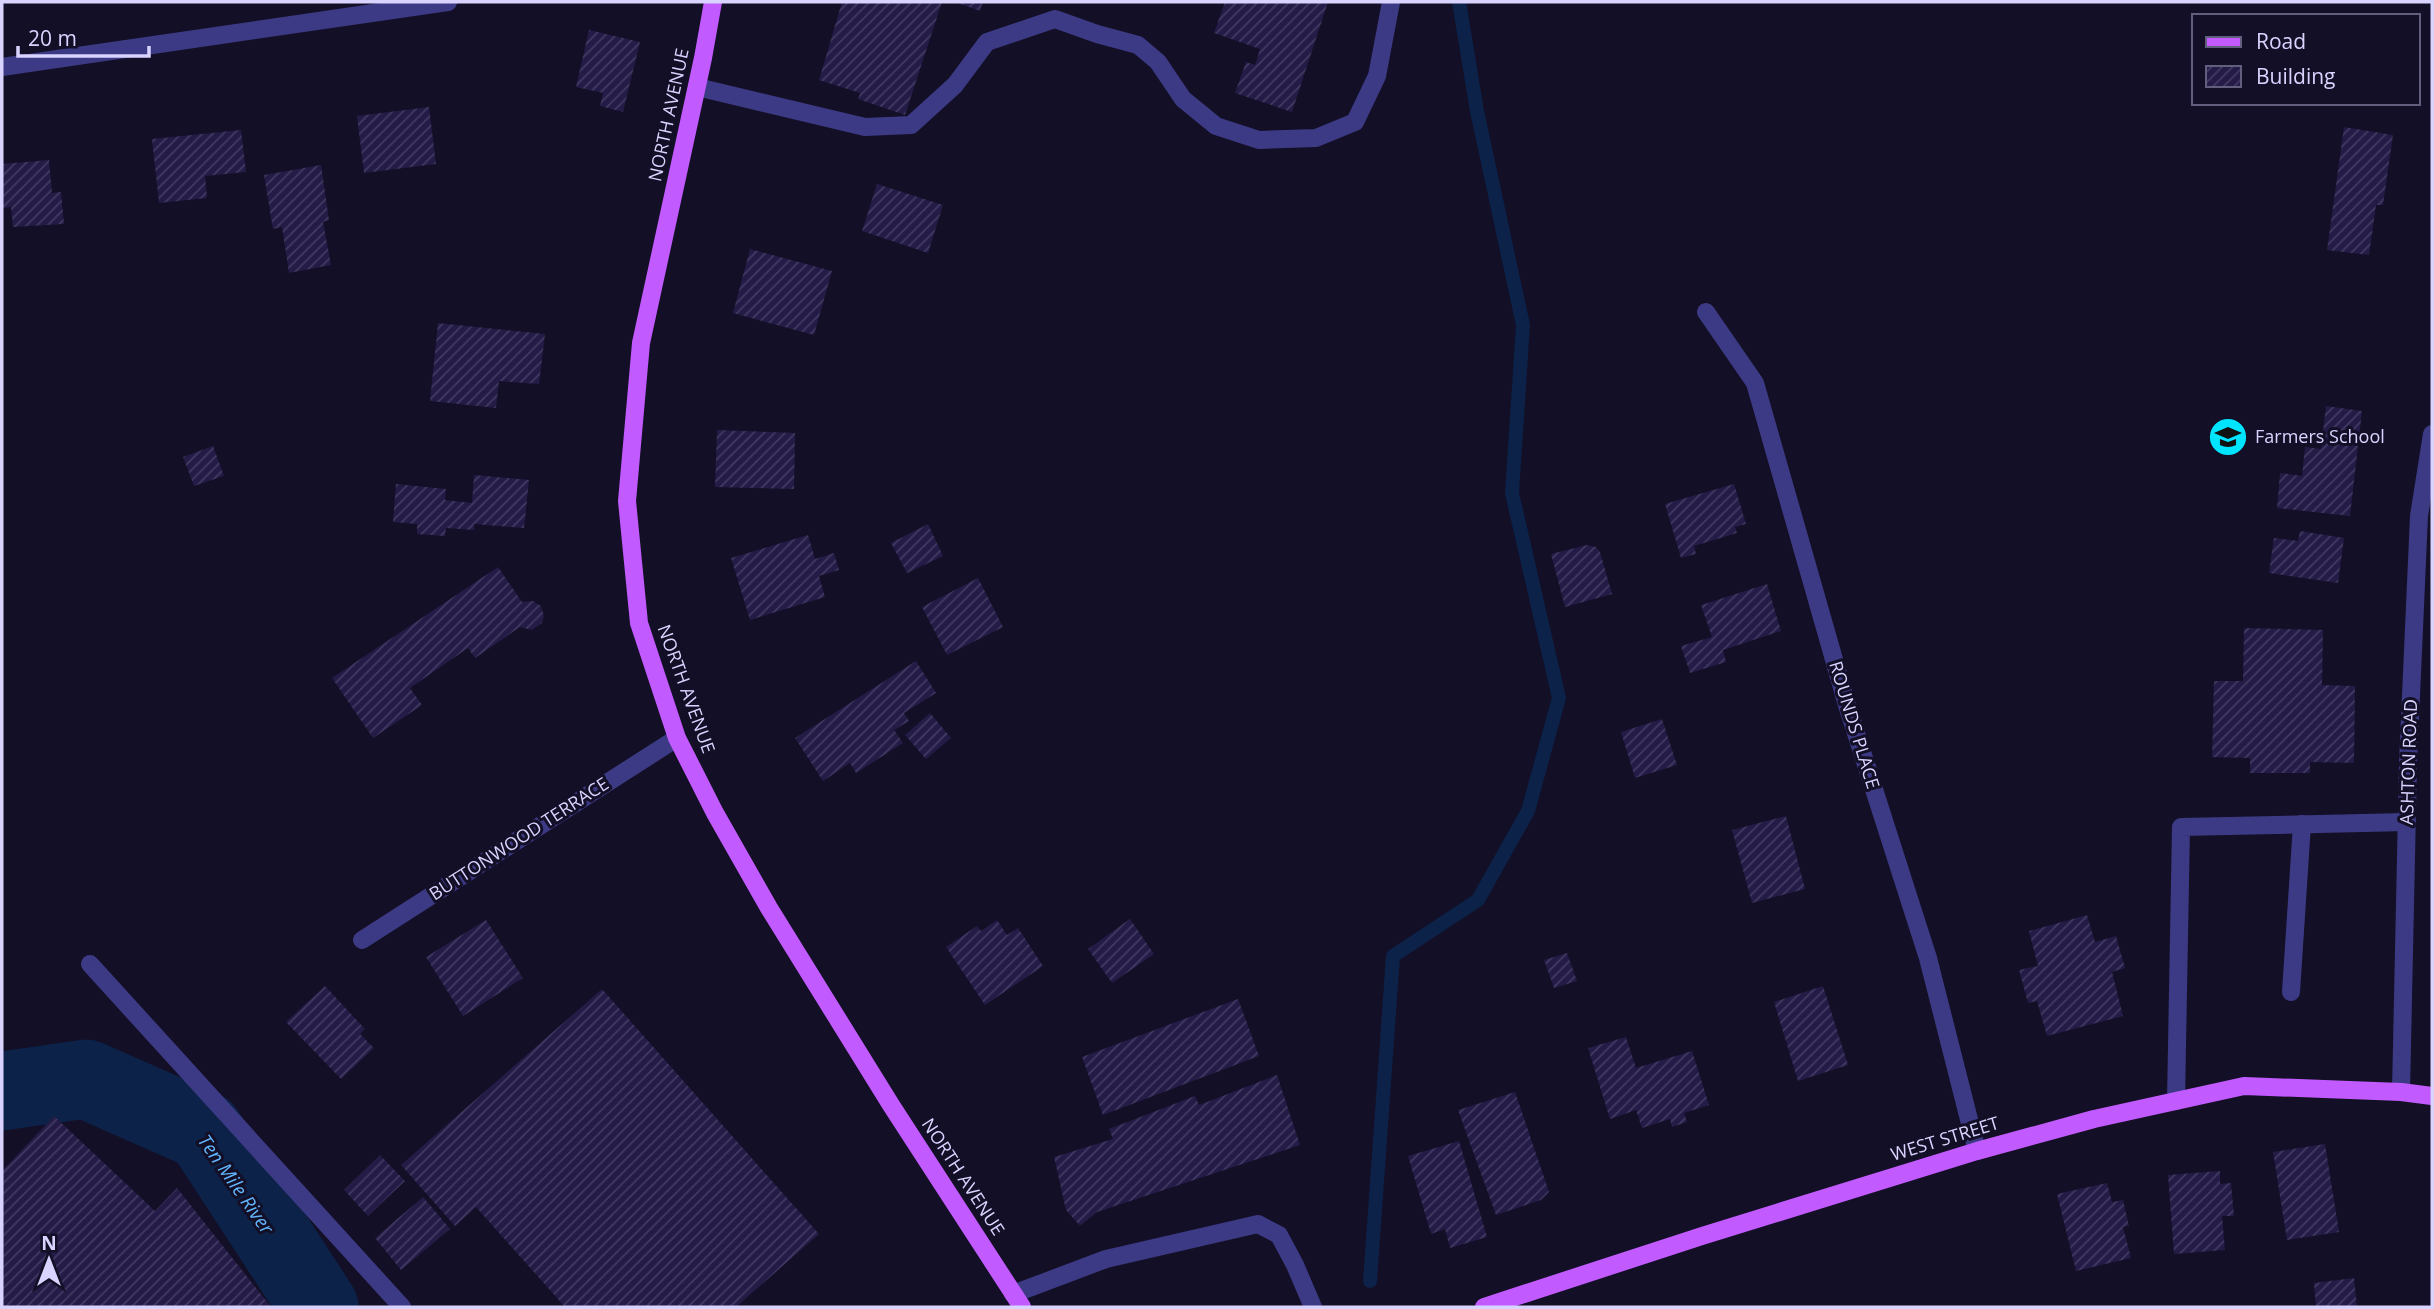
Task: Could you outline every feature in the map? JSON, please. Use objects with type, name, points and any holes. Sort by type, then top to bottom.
[{"type":"main road","name":"NORTH AVENUE","points":[[713,2],[640,343],[627,501],[639,623],[677,738],[715,813],[769,908],[891,1105],[1017,1300]]},
{"type":"main road","name":"WEST STREET","points":[[1484,1307],[1702,1236],[1978,1151],[2094,1119],[2244,1086],[2401,1091],[2432,1096]]},
{"type":"street","points":[[2,68],[448,2]]},
{"type":"street","points":[[697,86],[865,127],[911,125],[955,85],[987,42],[1055,19],[1139,45],[1158,62],[1183,99],[1216,126],[1259,140],[1315,138],[1355,122],[1377,76],[1391,2]]},
{"type":"street","name":"ROUNDS PLACE","points":[[1706,312],[1755,383],[1847,705],[1928,958],[1978,1151]]},
{"type":"street","name":"ASHTON ROAD","points":[[2401,1091],[2407,822],[2432,434]]},
{"type":"street","name":"BUTTONWOOD TERRACE","points":[[362,940],[677,738]]},
{"type":"street","points":[[2176,1101],[2181,827],[2407,822]]},
{"type":"street","points":[[2291,992],[2302,824]]},
{"type":"street","points":[[90,964],[402,1307]]},
{"type":"street","points":[[1017,1300],[1106,1259],[1258,1224],[1279,1235],[1313,1307]]},
{"type":"building","points":[[842,2],[942,2],[905,115],[858,99],[860,93],[819,80]]},
{"type":"building","points":[[955,2],[983,2],[980,11]]},
{"type":"building","points":[[1225,2],[1328,2],[1292,112],[1235,93],[1246,62],[1255,65],[1260,49],[1214,33]]},
{"type":"building","points":[[589,30],[640,42],[623,112],[600,106],[603,93],[576,87]]},
{"type":"building","points":[[429,107],[436,164],[364,173],[357,116]]},
{"type":"building","points":[[2344,127],[2393,135],[2383,205],[2376,205],[2369,255],[2327,250]]},
{"type":"building","points":[[241,130],[246,172],[205,176],[207,198],[159,203],[152,139]]},
{"type":"building","points":[[49,160],[52,193],[61,192],[64,224],[13,227],[11,207],[2,208],[2,164]]},
{"type":"building","points":[[321,165],[329,220],[323,222],[331,265],[289,273],[282,227],[273,229],[264,175]]},
{"type":"building","points":[[877,184],[943,205],[928,253],[862,231]]},
{"type":"building","points":[[750,249],[832,271],[814,335],[733,313]]},
{"type":"building","points":[[438,323],[545,334],[539,384],[499,381],[496,408],[430,401]]},
{"type":"building","points":[[2326,406],[2362,411],[2350,516],[2277,508],[2280,473],[2302,476],[2305,447],[2321,449]]},
{"type":"building","points":[[717,430],[795,433],[794,489],[715,487]]},
{"type":"building","points":[[213,446],[224,476],[194,486],[183,457]]},
{"type":"building","points":[[474,475],[529,480],[524,528],[474,524],[474,530],[446,528],[445,536],[417,534],[417,524],[393,522],[396,484],[446,489],[445,500],[472,503]]},
{"type":"building","points":[[1734,484],[1746,524],[1735,527],[1737,533],[1694,546],[1696,554],[1681,558],[1665,504]]},
{"type":"building","points":[[928,524],[943,556],[907,573],[891,543]]},
{"type":"building","points":[[2300,531],[2344,538],[2338,583],[2269,573],[2274,538],[2298,541]]},
{"type":"building","points":[[808,535],[815,559],[834,553],[839,570],[819,576],[825,597],[750,620],[731,558]]},
{"type":"building","points":[[1587,545],[1596,547],[1600,552],[1612,594],[1565,607],[1551,554]]},
{"type":"building","points":[[498,567],[522,602],[533,601],[541,606],[544,616],[542,623],[532,630],[520,627],[475,658],[468,648],[410,688],[422,705],[373,738],[332,678]]},
{"type":"building","points":[[978,578],[1003,627],[947,655],[922,607]]},
{"type":"building","points":[[1767,584],[1781,631],[1723,650],[1726,662],[1690,673],[1681,646],[1712,637],[1701,605]]},
{"type":"building","points":[[2244,628],[2323,630],[2322,685],[2355,686],[2354,763],[2310,762],[2310,773],[2250,773],[2250,758],[2212,757],[2214,681],[2243,681]]},
{"type":"building","points":[[916,661],[936,693],[904,713],[909,721],[894,730],[903,743],[856,773],[850,763],[823,781],[795,738]]},
{"type":"building","points":[[930,713],[951,738],[926,759],[905,735]]},
{"type":"building","points":[[1662,719],[1677,765],[1635,778],[1621,732]]},
{"type":"building","points":[[1786,816],[1805,889],[1752,903],[1732,830]]},
{"type":"building","points":[[2087,915],[2095,942],[2116,936],[2125,968],[2112,972],[2123,1016],[2047,1036],[2037,1001],[2028,1003],[2019,970],[2038,966],[2029,931]]},
{"type":"building","points":[[1130,919],[1154,954],[1112,983],[1088,949]]},
{"type":"building","points":[[486,920],[523,978],[463,1016],[426,957]]},
{"type":"building","points":[[997,920],[1007,935],[1018,928],[1043,966],[985,1005],[946,947],[977,926],[981,931]]},
{"type":"building","points":[[1567,953],[1577,981],[1554,988],[1544,960]]},
{"type":"building","points":[[325,986],[365,1029],[360,1034],[374,1048],[341,1079],[286,1022]]},
{"type":"building","points":[[1823,986],[1848,1065],[1798,1081],[1774,1002]]},
{"type":"building","points":[[602,989],[819,1234],[736,1307],[565,1307],[476,1207],[455,1226],[401,1165]]},
{"type":"building","points":[[1238,999],[1259,1056],[1103,1115],[1082,1057]]},
{"type":"building","points":[[1626,1037],[1636,1068],[1692,1051],[1709,1105],[1684,1113],[1687,1122],[1672,1127],[1670,1119],[1642,1128],[1636,1110],[1610,1119],[1588,1048]]},
{"type":"building","points":[[1277,1075],[1300,1145],[1097,1212],[1080,1226],[1066,1210],[1054,1157],[1113,1139],[1109,1129],[1195,1096],[1199,1105]]},
{"type":"building","points":[[1515,1092],[1549,1192],[1541,1200],[1496,1215],[1458,1110]]},
{"type":"building","points":[[54,1116],[155,1211],[177,1188],[271,1307],[2,1307],[2,1171]]},
{"type":"building","points":[[1459,1141],[1487,1237],[1450,1248],[1445,1229],[1431,1234],[1408,1156]]},
{"type":"building","points":[[2325,1144],[2339,1232],[2287,1240],[2273,1152]]},
{"type":"building","points":[[380,1155],[405,1181],[368,1216],[344,1190]]},
{"type":"building","points":[[2220,1171],[2220,1184],[2231,1183],[2234,1216],[2222,1216],[2225,1250],[2174,1254],[2168,1175]]},
{"type":"building","points":[[2107,1183],[2112,1202],[2123,1200],[2129,1226],[2123,1227],[2131,1258],[2076,1271],[2057,1194]]},
{"type":"building","points":[[423,1197],[450,1229],[401,1270],[375,1238]]},
{"type":"building","points":[[2354,1278],[2357,1307],[2316,1307],[2314,1283]]},
{"type":"waterway","points":[[1370,1281],[1393,956],[1478,900],[1528,811],[1559,698],[1512,493],[1523,325],[1477,111],[1459,2]]},
{"type":"waterway","name":"Ten Mile River","points":[[2,1091],[86,1079],[204,1131],[319,1307]]},
{"type":"place","name":"Farmers School","points":[[2228,437]]}]
